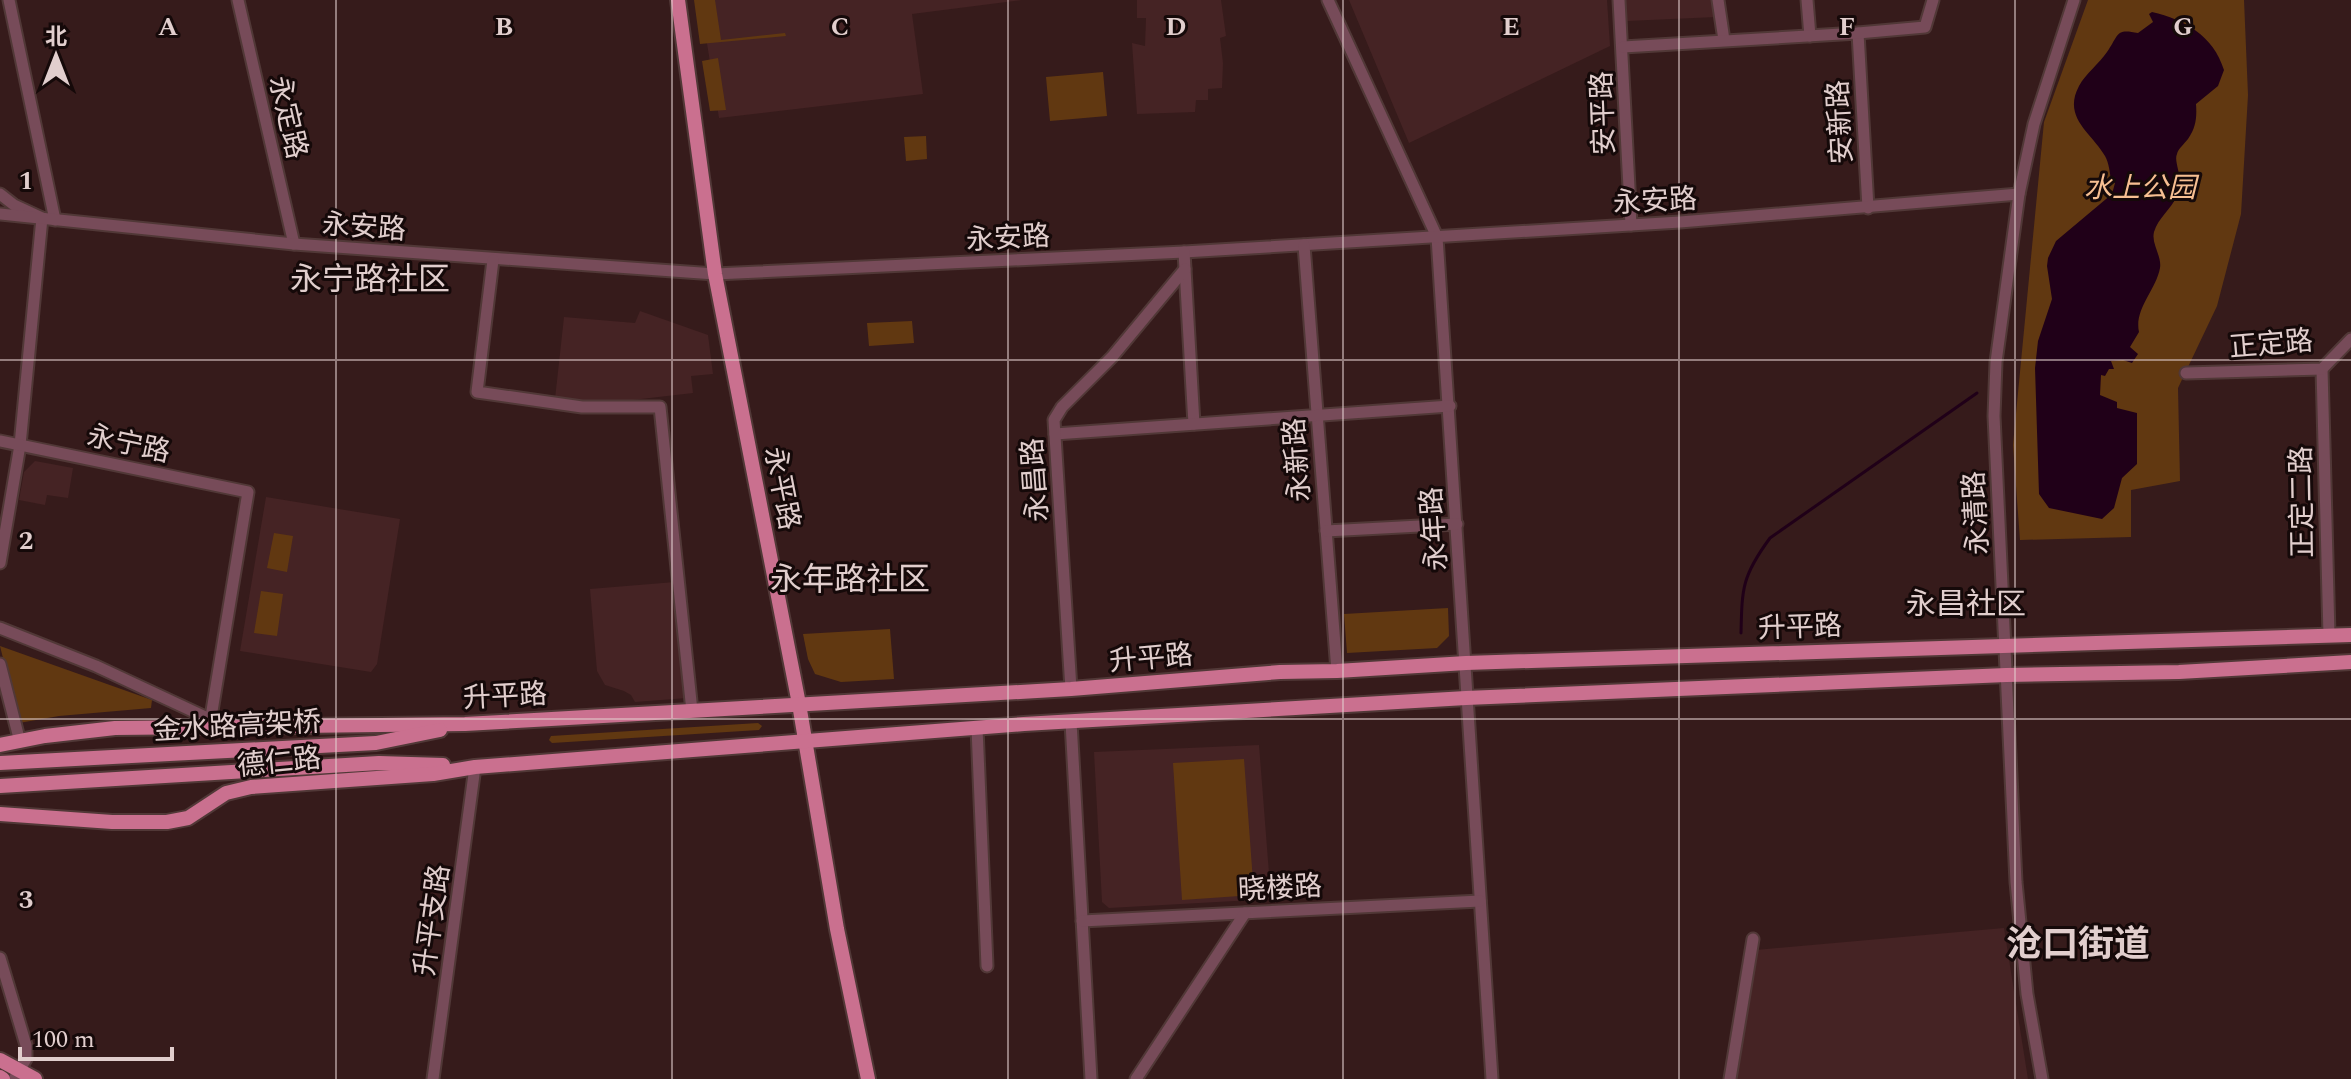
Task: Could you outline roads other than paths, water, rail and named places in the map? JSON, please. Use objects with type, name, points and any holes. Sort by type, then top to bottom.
[{"type":"main road","name":"永平路","points":[[678,0],[715,274],[799,704],[837,929],[868,1079]]},
{"type":"main road","points":[[2329,635],[2351,627]]},
{"type":"main road","name":"升平路","points":[[216,722],[476,723],[1466,663],[2351,635]]},
{"type":"main road","name":"升平路","points":[[475,767],[977,728],[1466,698],[2006,675],[2179,672],[2351,662]]},
{"type":"main road","name":"德仁路","points":[[0,745],[115,728],[216,722]]},
{"type":"main road","name":"金水路高架桥","points":[[0,763],[376,743],[476,723]]},
{"type":"main road","name":"金水路高架桥","points":[[0,786],[379,763],[475,767]]},
{"type":"main road","name":"德仁路","points":[[0,814],[112,822],[167,822],[188,818],[217,797],[237,789],[433,774],[475,767]]},
{"type":"main road","points":[[0,1060],[17,1075],[35,1079]]},
{"type":"street","name":"永定路","points":[[238,0],[294,244]]},
{"type":"street","name":"永年路","points":[[1328,0],[1437,237],[1492,1079]]},
{"type":"street","name":"安平路","points":[[1619,0],[1631,225]]},
{"type":"street","points":[[1718,0],[1724,40]]},
{"type":"street","points":[[1807,0],[1810,36]]},
{"type":"street","points":[[1623,47],[1925,27],[1933,0]]},
{"type":"street","name":"永清路","points":[[2042,1079],[2027,994],[2016,882],[1995,403],[1996,362],[2019,194],[2034,124],[2074,0]]},
{"type":"street","points":[[6,2],[55,220]]},
{"type":"street","name":"安新路","points":[[1858,33],[1868,208]]},
{"type":"street","points":[[0,194],[14,205],[42,218],[20,445],[0,563]]},
{"type":"street","name":"永安路","points":[[0,214],[294,244],[715,274],[1437,237],[1868,208],[2019,194]]},
{"type":"street","name":"永新路","points":[[1304,245],[1337,671]]},
{"type":"street","points":[[1184,252],[1194,424]]},
{"type":"street","points":[[493,260],[477,392],[582,407],[660,407],[692,711]]},
{"type":"street","name":"永昌路","points":[[1071,689],[1054,420],[1062,407],[1112,357],[1185,269]]},
{"type":"street","name":"正定路","points":[[2186,373],[2322,369],[2351,339]]},
{"type":"street","name":"正定二路","points":[[2322,369],[2329,635]]},
{"type":"street","points":[[1055,434],[1450,406]]},
{"type":"street","name":"永宁路","points":[[0,441],[248,492],[216,722]]},
{"type":"street","points":[[1326,531],[1457,524]]},
{"type":"street","name":"升平路","points":[[0,628],[96,666],[216,722]]},
{"type":"street","points":[[0,664],[20,742]]},
{"type":"street","points":[[1071,722],[1091,1079]]},
{"type":"street","points":[[977,728],[987,966]]},
{"type":"street","name":"升平支路","points":[[433,1079],[475,767]]},
{"type":"street","name":"晓楼路","points":[[1082,921],[1480,901]]},
{"type":"street","points":[[1136,1079],[1245,913]]},
{"type":"street","points":[[1730,1079],[1753,939]]},
{"type":"street","points":[[0,958],[26,1045],[26,1059],[17,1075]]},
{"type":"waterway","points":[[1741,633],[1745,583],[1770,538],[1977,393]]},
{"type":"district","name":"永宁路社区","points":[[370,279]]},
{"type":"district","name":"永年路社区","points":[[850,579]]},
{"type":"district","name":"永昌社区","points":[[1966,604]]},
{"type":"district","name":"沧口街道","points":[[2078,943]]},
{"type":"park label","name":"水上公园","points":[[2140,187]]}]
